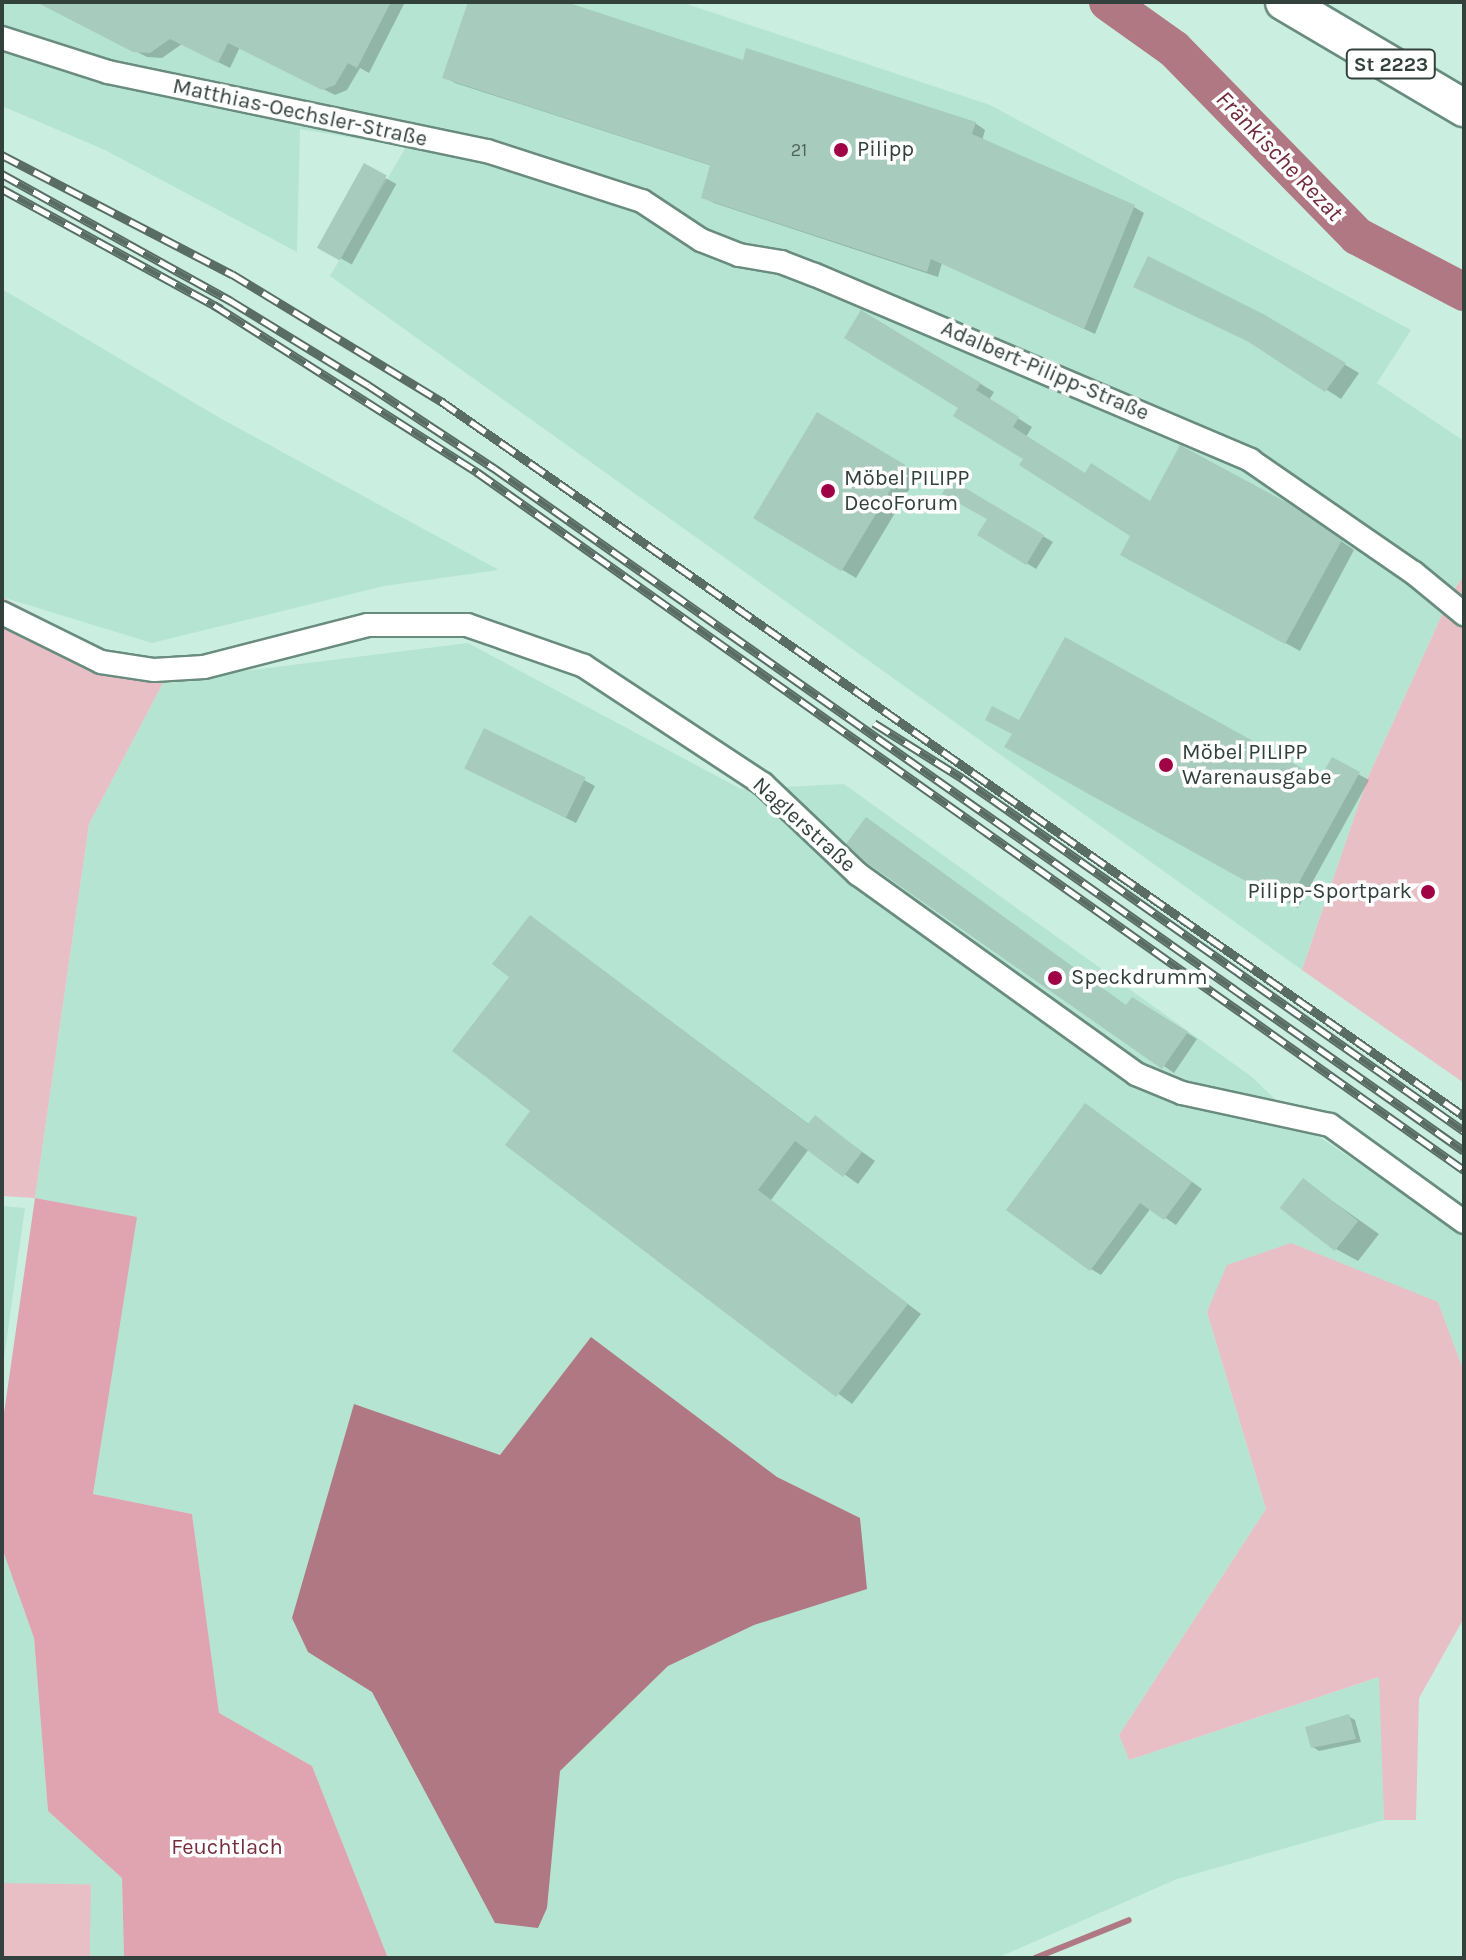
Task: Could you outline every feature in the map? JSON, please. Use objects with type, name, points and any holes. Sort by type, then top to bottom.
[{"type":"main road","name":"St 2223","points":[[1284,2],[1464,108]]},
{"type":"main road","name":"St 2223","points":[[1333,2],[1464,80]]},
{"type":"street","name":"Matthias-Oechsler-Straße","points":[[2,38],[108,72],[487,151],[598,184]]},
{"type":"street","name":"Adalbert-Pilipp-Straße","points":[[598,184],[642,201],[701,240],[739,255],[781,262],[815,275],[1250,460],[1414,573],[1464,614]]},
{"type":"street","name":"Naglerstraße","points":[[2,613],[101,662],[154,670],[204,667],[368,625],[467,625],[584,666],[763,784],[858,874],[1136,1074],[1182,1093],[1330,1125],[1464,1222]]},
{"type":"shaded area","points":[[2,2],[681,2],[990,105],[1411,330],[1377,383],[1464,441],[1464,575],[1452,593],[1368,777],[1302,970],[330,276],[406,147],[300,129],[297,252],[105,150],[2,106]]},
{"type":"shaded area","points":[[2,289],[220,418],[499,570],[384,586],[152,643],[2,597]]},
{"type":"shaded area","points":[[1464,575],[1464,1083],[1302,970],[1368,777],[1452,593]]},
{"type":"shaded area","points":[[2,597],[164,681],[89,824],[35,1198],[2,1196]]},
{"type":"shaded area","points":[[468,643],[741,789],[844,784],[1252,1077],[1303,1126],[1464,1234],[1464,1372],[1438,1302],[1207,1312],[1266,1509],[1119,1735],[1129,1760],[1380,1677],[1384,1820],[1177,1879],[997,1958],[388,1958],[312,1766],[219,1714],[192,1514],[93,1494],[136,1218],[35,1198],[89,824],[164,681]]},
{"type":"shaded area","points":[[2,1206],[25,1208],[2,1373]]},
{"type":"shaded area","points":[[1291,1243],[1438,1302],[1464,1372],[1464,1618],[1419,1698],[1416,1820],[1384,1820],[1379,1677],[1129,1760],[1119,1735],[1266,1509],[1207,1312],[1227,1265]]},
{"type":"shaded area","points":[[591,1337],[777,1477],[860,1518],[867,1589],[754,1625],[668,1666],[560,1771],[547,1908],[538,1928],[495,1923],[372,1692],[308,1652],[292,1618],[354,1404],[500,1455]]},
{"type":"shaded area","points":[[2,1548],[34,1638],[48,1811],[122,1878],[124,1958],[2,1958]]},
{"type":"shaded area","points":[[2,1883],[91,1885],[90,1958],[2,1958]]},
{"type":"green space","name":"Feuchtlach","points":[[35,1198],[137,1217],[93,1494],[192,1514],[219,1713],[312,1766],[388,1958],[124,1958],[122,1878],[48,1811],[34,1638],[2,1548],[2,1427]]},
{"type":"building","points":[[36,2],[391,2],[357,68],[348,63],[335,85],[322,90],[228,43],[218,63],[170,39],[150,53],[133,52]]},
{"type":"building","points":[[468,2],[566,2],[743,60],[746,48],[976,122],[972,134],[1135,205],[1084,329],[931,259],[927,272],[701,198],[710,165],[442,78]]},
{"type":"building","points":[[364,163],[387,176],[340,260],[317,248]]},
{"type":"building","points":[[1148,256],[1265,315],[1346,363],[1325,392],[1247,341],[1133,287]]},
{"type":"building","points":[[861,310],[981,383],[976,390],[1019,417],[1013,427],[1085,473],[1091,463],[1150,501],[1180,445],[1286,502],[1342,540],[1285,644],[1120,555],[1130,536],[1019,465],[1023,459],[953,416],[958,408],[844,338]]},
{"type":"building","name":"Möbel PILIPP DecoForum","points":[[817,412],[905,465],[841,571],[753,518]]},
{"type":"building","points":[[950,479],[1044,535],[1026,565],[977,535],[987,519],[942,494]]},
{"type":"building","name":"Möbel PILIPP Warenausgabe","points":[[1065,637],[1320,778],[1332,757],[1360,772],[1287,904],[1004,747],[1012,734],[985,720],[992,706],[1019,720]]},
{"type":"building","points":[[484,728],[586,778],[566,818],[464,768]]},
{"type":"building","points":[[866,817],[1126,1005],[1132,997],[1188,1032],[1162,1069],[867,863],[846,844]]},
{"type":"building","points":[[530,915],[808,1124],[815,1115],[862,1152],[843,1177],[795,1141],[758,1190],[908,1304],[836,1397],[505,1145],[530,1111],[452,1051],[509,977],[492,964]]},
{"type":"building","points":[[1085,1103],[1192,1182],[1164,1220],[1140,1203],[1090,1271],[1006,1210]]},
{"type":"building","points":[[1303,1178],[1358,1221],[1335,1251],[1280,1208]]},
{"type":"building","points":[[1349,1714],[1356,1739],[1311,1748],[1305,1727]]},
{"type":"waterway","name":"Fränkische Rezat","points":[[1108,2],[1174,49],[1357,236],[1464,292]]},
{"type":"waterway","points":[[1035,1958],[1129,1920]]},
{"type":"railway","points":[[2,155],[232,274],[441,401],[1464,1116]]},
{"type":"railway","points":[[2,174],[231,301],[368,385],[494,468],[1464,1151]]},
{"type":"railway","points":[[2,189],[221,309]]},
{"type":"railway","points":[[214,305],[477,472],[1464,1170]]},
{"type":"railway","points":[[874,723],[962,778],[1464,1131]]},
{"type":"place","name":"Pilipp","points":[[841,150]]},
{"type":"place","name":"Möbel PILIPP DecoForum","points":[[828,491]]},
{"type":"place","name":"Möbel PILIPP Warenausgabe","points":[[1166,765]]},
{"type":"place","name":"Pilipp-Sportpark","points":[[1428,892]]},
{"type":"place","name":"Speckdrumm","points":[[1055,978]]}]
